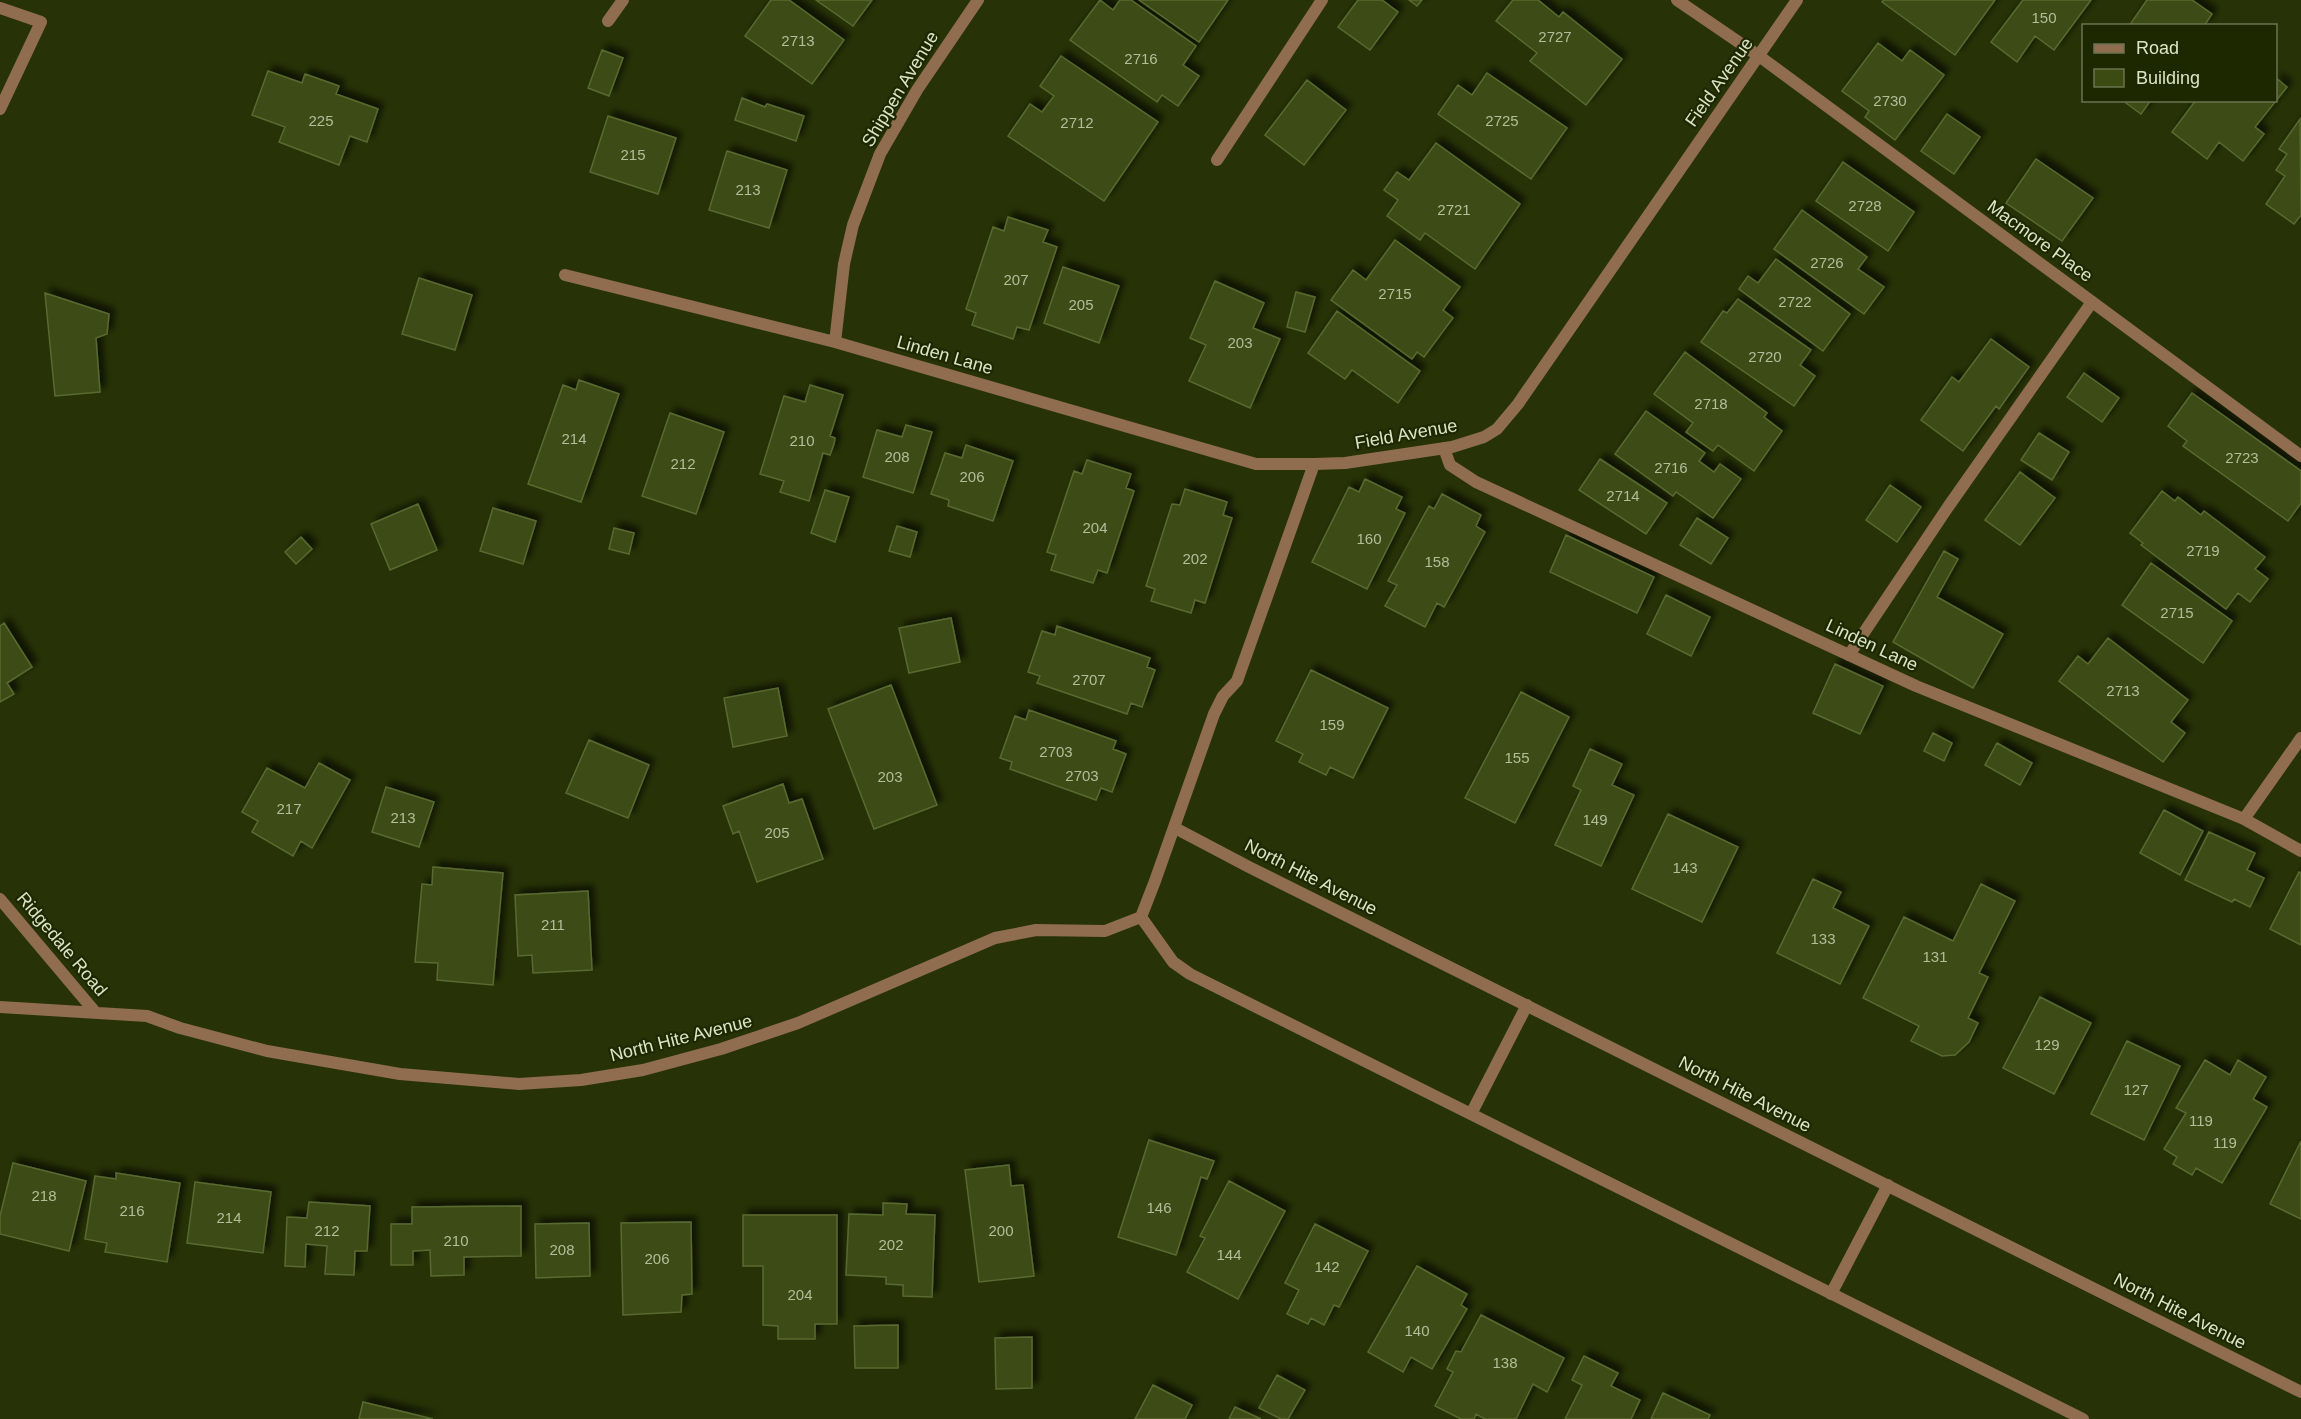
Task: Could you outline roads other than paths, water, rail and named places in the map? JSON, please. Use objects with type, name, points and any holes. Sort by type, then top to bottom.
[{"type":"street","points":[[608,21],[623,0]]},
{"type":"street","name":"Shippen Avenue","points":[[835,342],[844,264],[853,225],[880,154],[917,90],[978,0]]},
{"type":"street","points":[[1217,160],[1322,0]]},
{"type":"street","name":"Macmore Place","points":[[1677,0],[1758,56],[2301,456]]},
{"type":"street","name":"Field Avenue","points":[[1314,464],[1345,463],[1444,448],[1484,437],[1497,429],[1518,404],[1797,0]]},
{"type":"street","points":[[0,8],[41,22],[0,109]]},
{"type":"street","name":"Linden Lane","points":[[565,275],[835,342],[1256,464],[1314,464]]},
{"type":"street","points":[[1850,655],[1948,507],[2092,302]]},
{"type":"street","name":"Linden Lane","points":[[1444,448],[1450,465],[1476,482],[1916,686],[2244,819],[2301,851]]},
{"type":"street","points":[[1314,464],[1237,681],[1223,696],[1214,714],[1140,917],[1173,962],[1190,974],[2083,1419]]},
{"type":"street","points":[[2244,819],[2301,738]]},
{"type":"street","name":"North Hite Avenue","points":[[1174,828],[2301,1392]]},
{"type":"street","name":"Ridgedale Road","points":[[0,899],[96,1013]]},
{"type":"street","name":"North Hite Avenue","points":[[0,1007],[147,1016],[180,1028],[267,1051],[400,1074],[519,1084],[581,1080],[654,1067],[721,1049],[798,1023],[994,938],[1036,930],[1105,931],[1140,917]]},
{"type":"street","points":[[1471,1114],[1527,1005]]},
{"type":"street","points":[[1831,1294],[1888,1185]]}]
